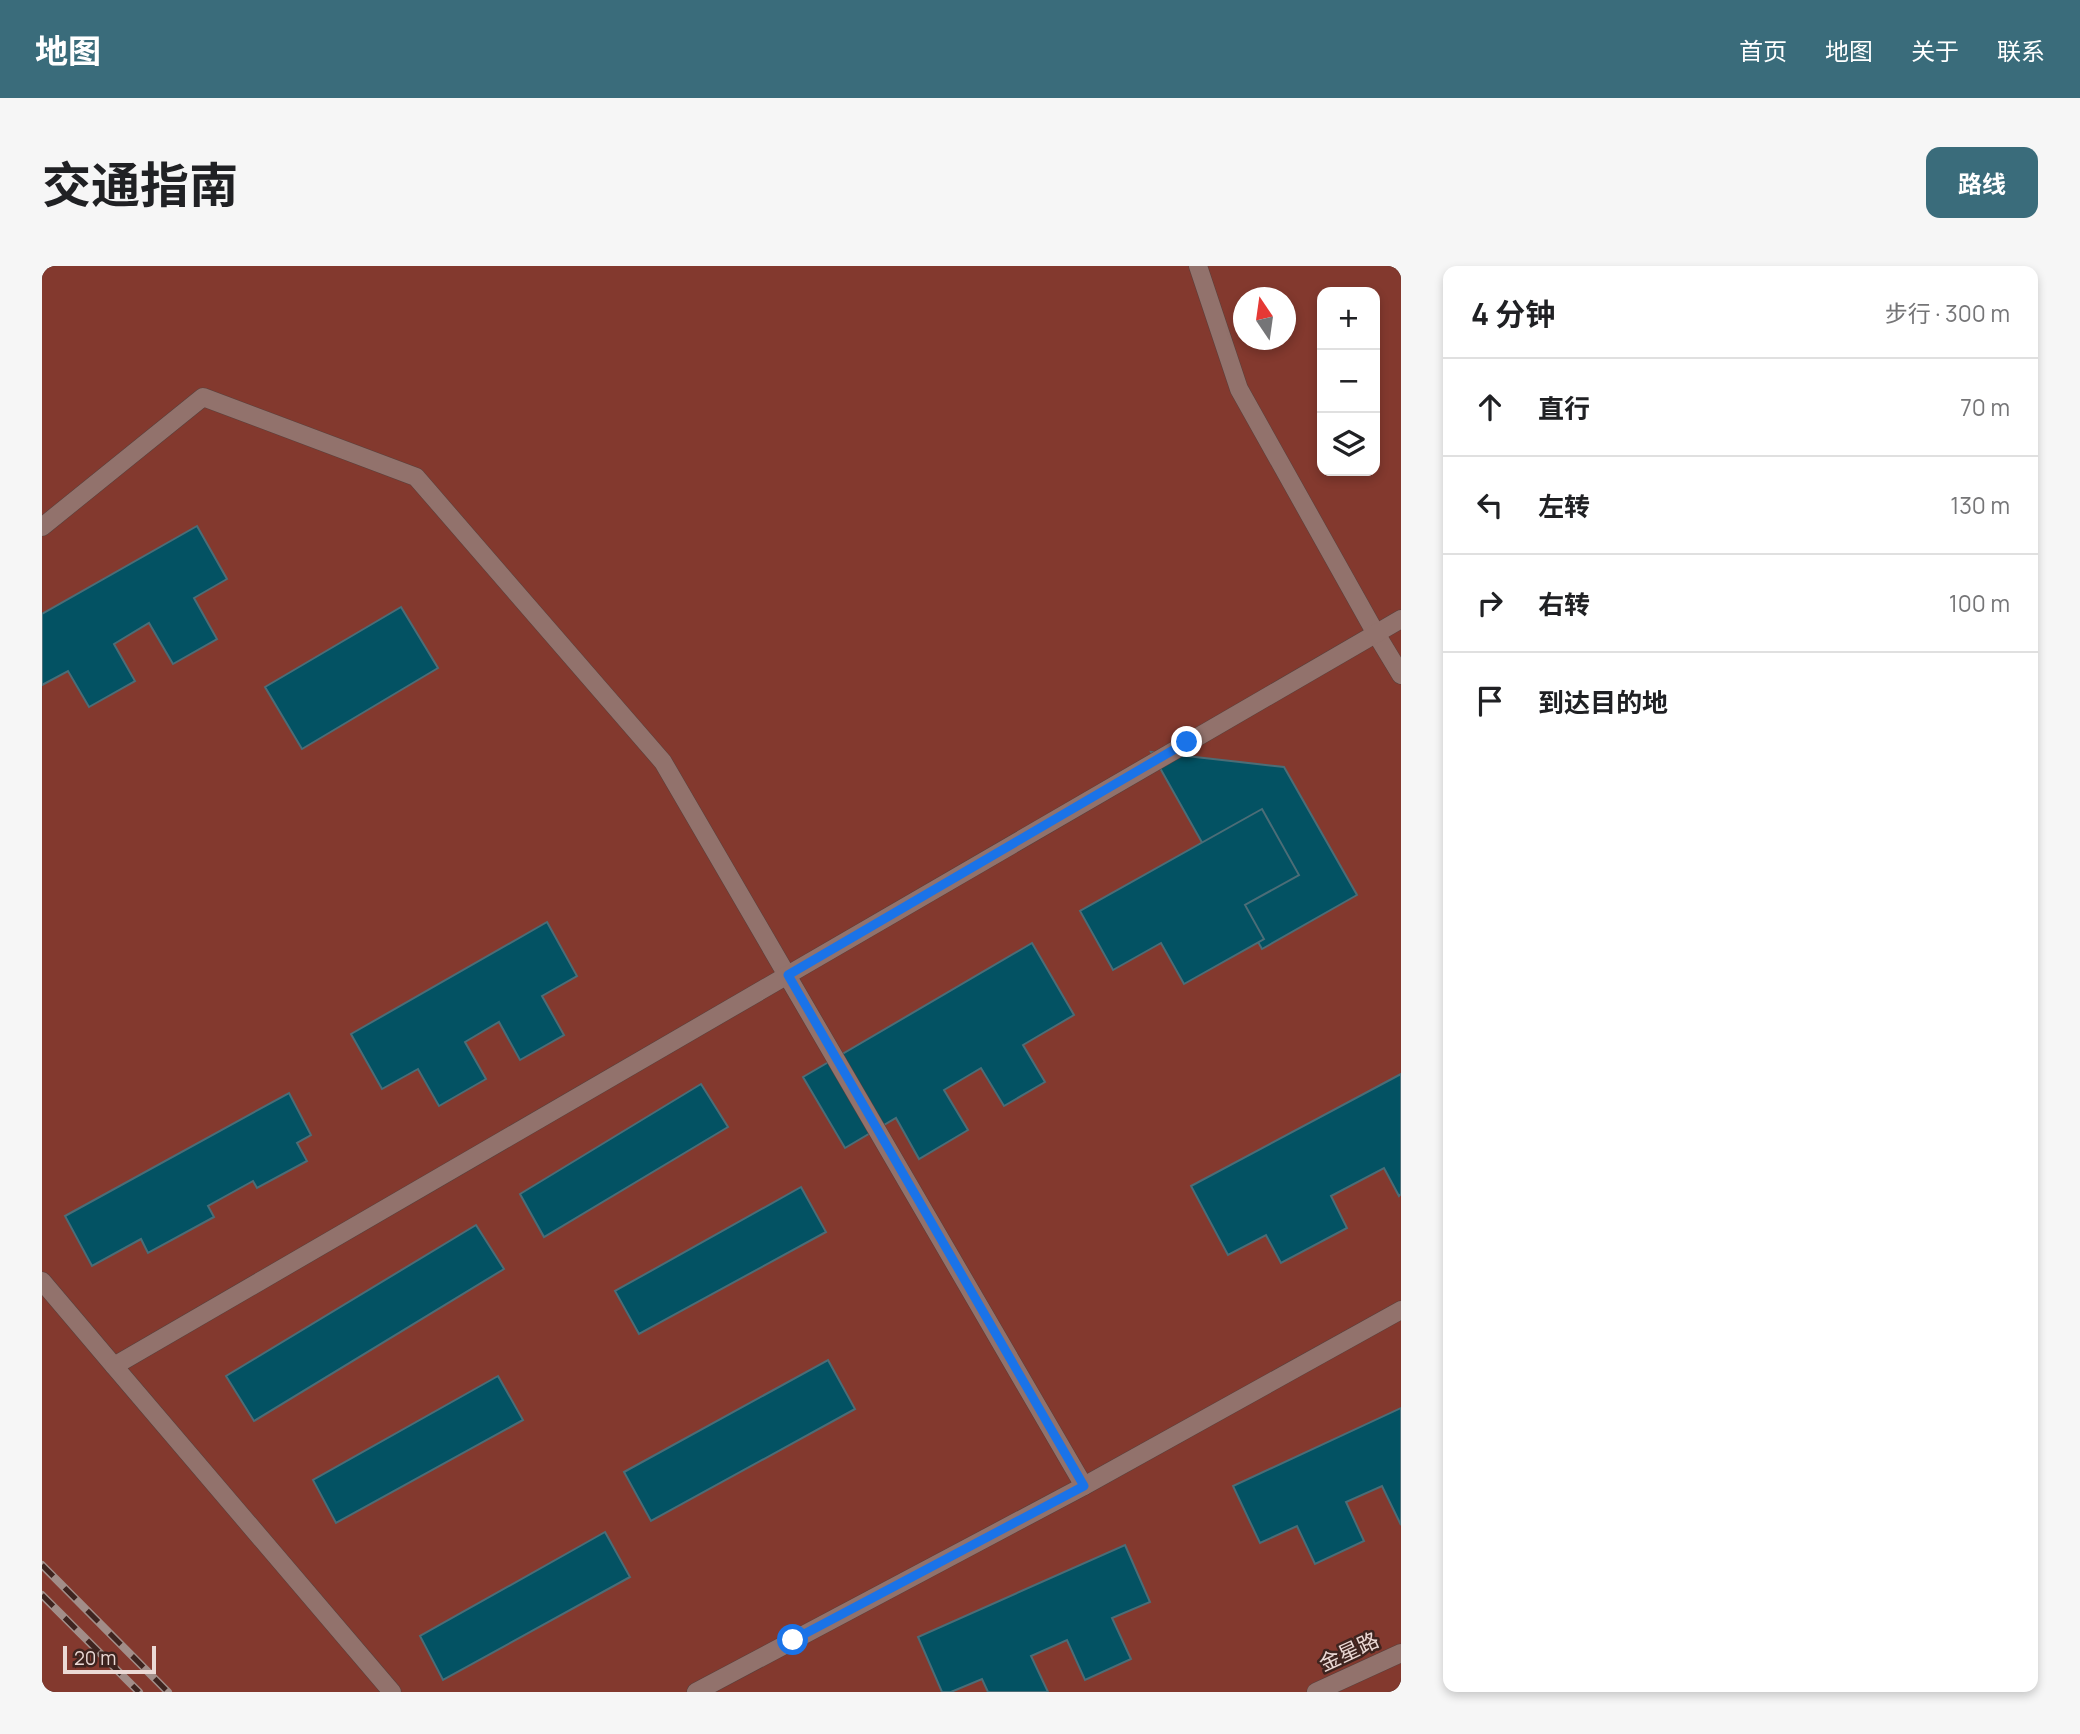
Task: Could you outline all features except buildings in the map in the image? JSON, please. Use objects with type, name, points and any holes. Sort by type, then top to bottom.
[{"type":"street","points":[[1198,266],[1239,389],[1401,675]]},
{"type":"street","points":[[42,527],[203,397],[416,477],[663,762],[1084,1486]]},
{"type":"street","points":[[114,1366],[1401,619]]},
{"type":"street","points":[[42,1281],[392,1692]]},
{"type":"street","points":[[696,1692],[1084,1486],[1401,1310]]},
{"type":"street","name":"金星路","points":[[1316,1692],[1401,1653]]},
{"type":"shaded area","points":[[42,266],[1401,266],[1401,1692],[42,1692]]},
{"type":"railway","points":[[42,1565],[168,1692]]},
{"type":"railway","points":[[42,1595],[139,1692]]},
{"type":"route","points":[[793,1640],[1084,1486],[788,975],[1187,742]]}]
